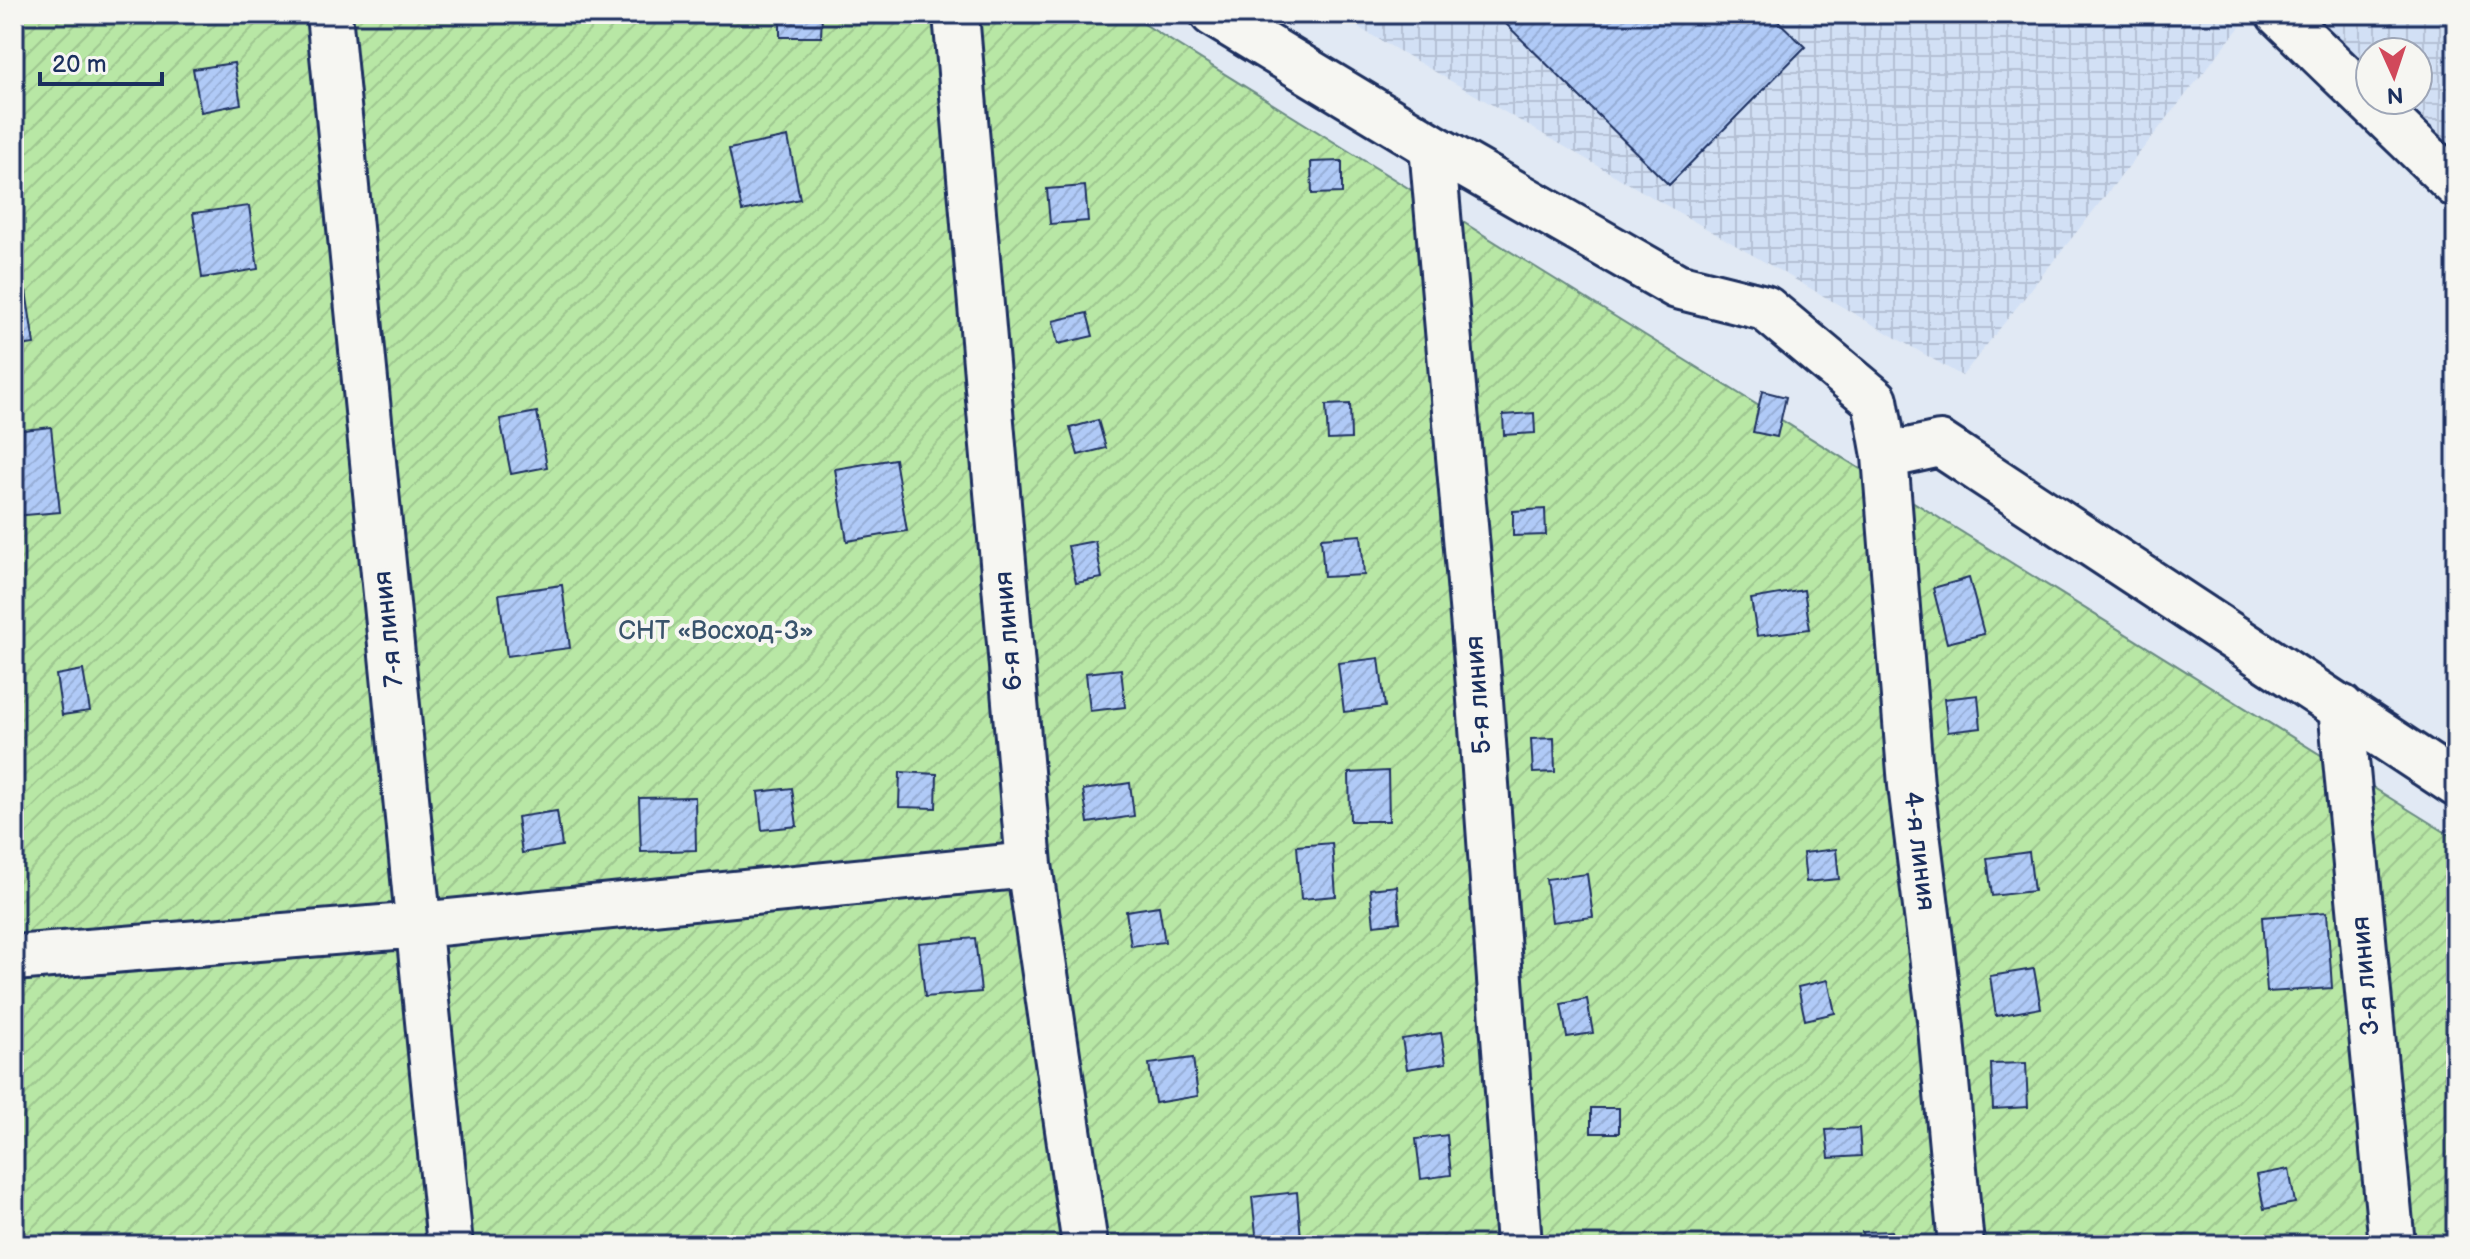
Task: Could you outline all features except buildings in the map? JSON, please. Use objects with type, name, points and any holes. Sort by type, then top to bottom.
[{"type":"street","name":"7-я линия","points":[[329,14],[450,1245]]},
{"type":"street","name":"6-я линия","points":[[956,14],[1029,865],[1085,1245]]},
{"type":"street","name":"4-я линия","points":[[1213,14],[1432,146],[1677,286],[1765,308],[1875,400],[1885,456],[1911,785],[1941,1028],[1961,1245]]},
{"type":"street","points":[[2279,14],[2456,185]]},
{"type":"street","name":"5-я линия","points":[[1432,146],[1479,686],[1519,1245]]},
{"type":"street","points":[[1885,456],[1940,444],[2456,784]]},
{"type":"street","name":"3-я линия","points":[[2341,707],[2392,1245]]},
{"type":"street","points":[[14,958],[419,925],[1029,865]]},
{"type":"shaded area","points":[[1335,14],[2250,14],[1962,376]]},
{"type":"shaded area","points":[[2270,14],[2456,14],[2456,188],[2379,116],[2434,116],[2434,36],[2354,36],[2354,93]]},
{"type":"green space","name":"СНТ «Восход-3»","points":[[14,14],[1128,14],[2456,839],[2456,1245],[14,1245]]}]
